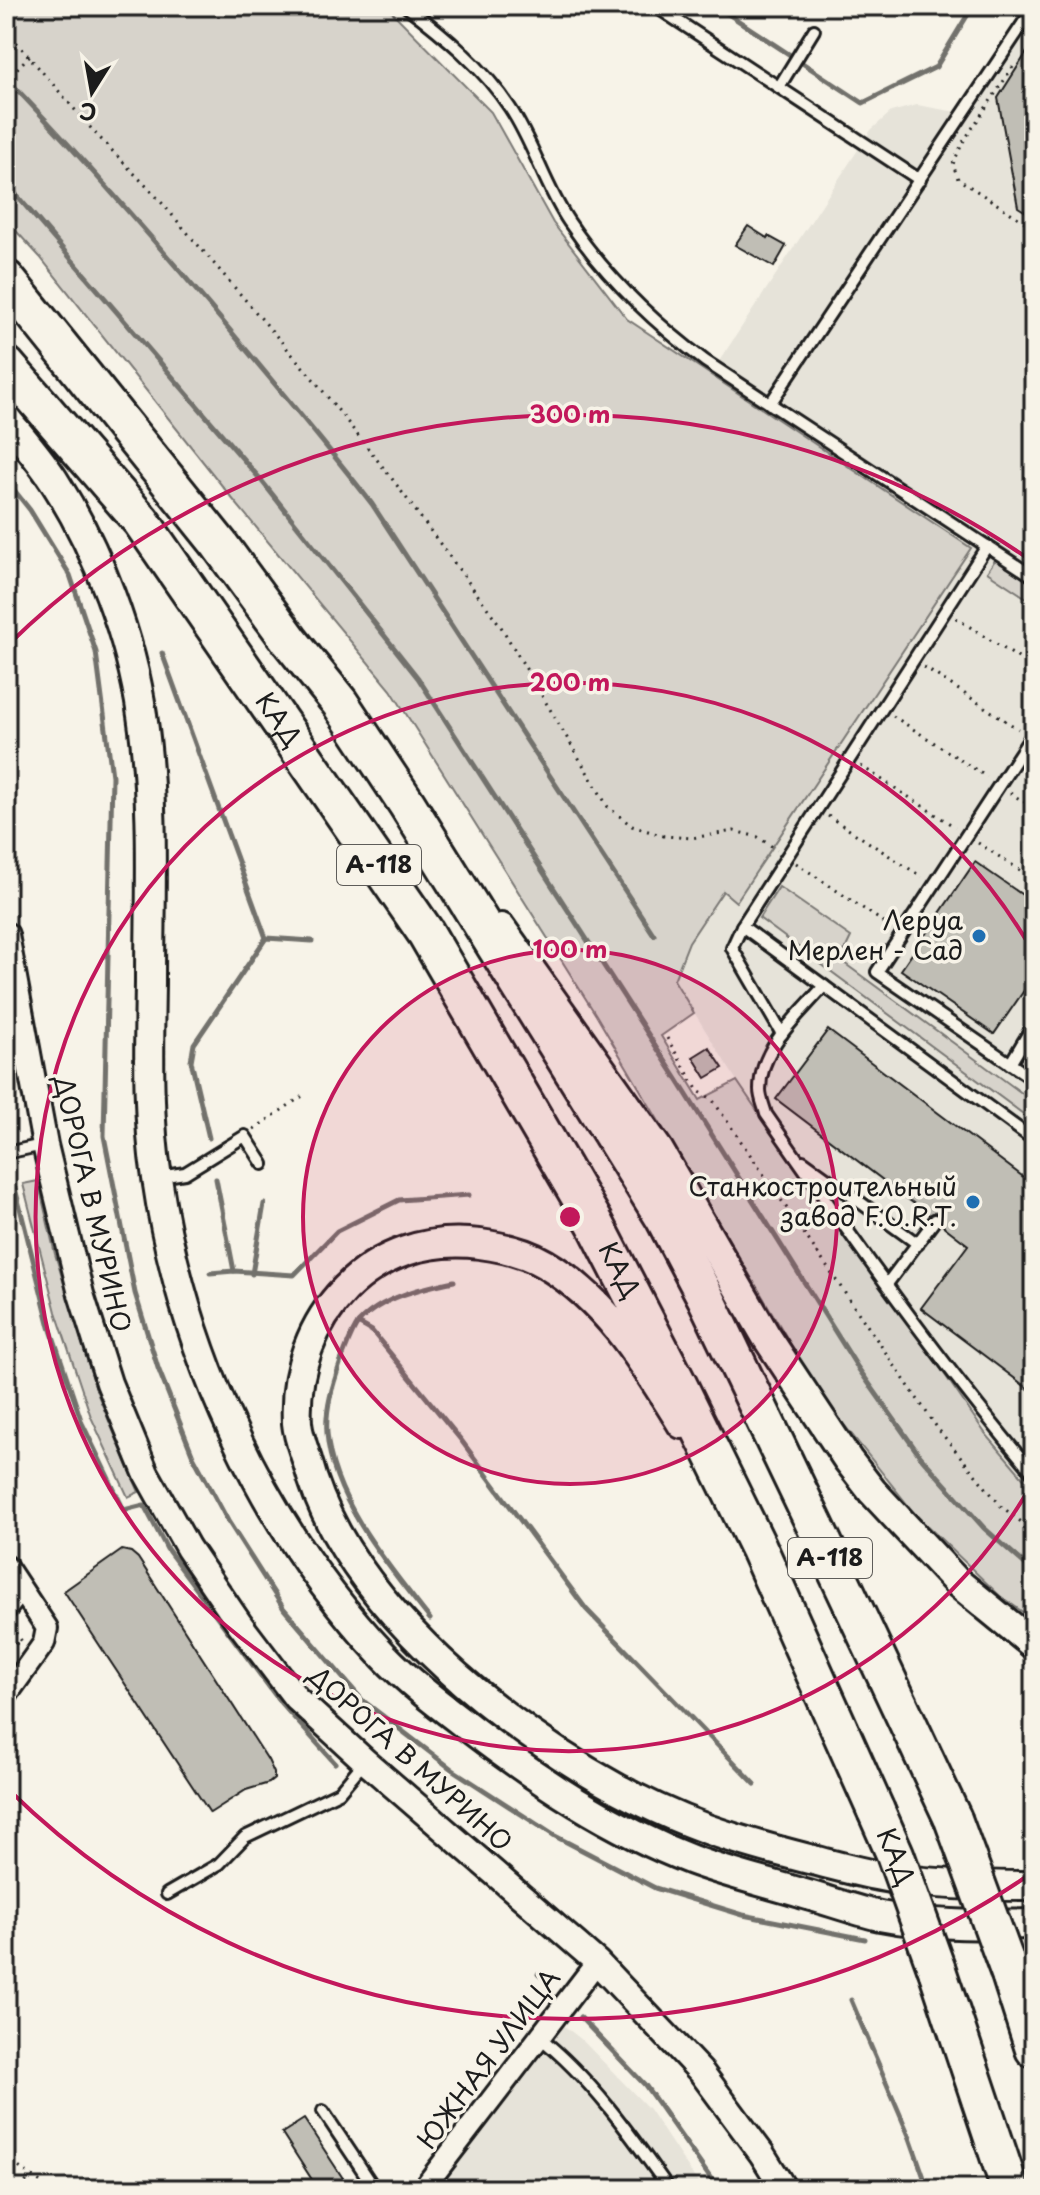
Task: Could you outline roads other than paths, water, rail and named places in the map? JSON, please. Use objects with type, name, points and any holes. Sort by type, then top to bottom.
[{"type":"highway","name":"А-118","points":[[6,279],[219,544],[340,703],[407,804],[664,1218],[815,1524],[953,1819],[1034,2049]]},
{"type":"highway","name":"КАД","points":[[6,365],[141,521],[426,933],[595,1223],[758,1547],[895,1854],[1010,2189]]},
{"type":"main road","points":[[6,419],[56,483],[113,601],[142,711],[150,812],[149,1081],[157,1178],[172,1252],[190,1319],[242,1448],[310,1564],[385,1657],[428,1696],[537,1778],[583,1806],[690,1859],[881,1916],[961,1925],[1034,1924]]},
{"type":"main road","points":[[407,804],[535,973],[658,1149],[766,1336],[848,1460],[872,1491],[957,1582],[1034,1645]]},
{"type":"main road","points":[[758,1547],[642,1359],[604,1311],[574,1283],[542,1262],[505,1247],[464,1242],[428,1244],[386,1258],[352,1280],[318,1322],[300,1370],[297,1426],[315,1492],[339,1541],[409,1632],[483,1697],[599,1778],[648,1804],[704,1828],[764,1847],[895,1879],[1034,1886]]},
{"type":"street","name":"ДОРОГА В МУРИНО","points":[[6,935],[45,1145],[81,1294],[109,1383],[146,1473],[188,1548],[239,1623],[296,1698],[597,1962],[702,2073],[784,2189]]},
{"type":"street","points":[[6,1566],[47,1628],[44,1643],[6,1696]]},
{"type":"street","points":[[9,1617],[21,1590]]},
{"type":"street","name":"ЮЖНАЯ УЛИЦА","points":[[428,2187],[538,2036],[597,1962]]},
{"type":"lane","points":[[406,6],[435,28],[511,109],[568,221],[630,298],[694,353],[1034,577]]},
{"type":"lane","points":[[655,6],[920,180]]},
{"type":"lane","points":[[770,404],[1034,7]]},
{"type":"lane","points":[[779,87],[814,30]]},
{"type":"lane","points":[[782,1034],[732,948],[742,926],[987,546]]},
{"type":"lane","points":[[1032,735],[877,972],[1034,1080]]},
{"type":"lane","points":[[742,926],[1034,1140]]},
{"type":"lane","points":[[824,986],[782,1034],[764,1064],[760,1092],[766,1114],[887,1284],[993,1425],[1034,1474]]},
{"type":"lane","points":[[1010,1064],[1034,1024]]},
{"type":"lane","points":[[157,1178],[185,1173],[245,1136],[263,1164]]},
{"type":"lane","points":[[6,1153],[45,1145]]},
{"type":"lane","points":[[795,1155],[918,1244]]},
{"type":"lane","points":[[887,1284],[935,1220]]},
{"type":"lane","points":[[167,1894],[219,1864],[245,1837],[339,1792],[365,1761]]},
{"type":"lane","points":[[538,2036],[571,2065],[605,2104],[669,2189]]},
{"type":"lane","points":[[323,2111],[375,2189]]},
{"type":"waterway","points":[[716,6],[863,103],[936,67],[973,6]]},
{"type":"waterway","points":[[6,78],[175,265],[372,504],[654,935]]},
{"type":"waterway","points":[[6,183],[261,480],[418,678],[675,1076],[858,1368],[920,1456],[984,1528],[1034,1572]]},
{"type":"waterway","points":[[6,480],[30,510],[70,575],[96,652],[112,776],[104,1136],[135,1293],[158,1368],[193,1456],[228,1521],[284,1609],[362,1700],[453,1770],[555,1836],[655,1888],[743,1915],[865,1939]]},
{"type":"waterway","points":[[162,653],[266,938]]},
{"type":"waterway","points":[[209,1138],[191,1061],[194,1044],[266,938],[312,941]]},
{"type":"waterway","points":[[216,1179],[234,1271]]},
{"type":"waterway","points":[[15,1188],[50,1327],[82,1423],[124,1510],[144,1505],[167,1549],[281,1703],[335,1763]]},
{"type":"waterway","points":[[210,1273],[234,1271],[294,1275],[337,1231],[399,1200],[469,1195]]},
{"type":"waterway","points":[[252,1274],[264,1204]]},
{"type":"waterway","points":[[430,1619],[381,1555],[351,1508],[331,1458],[327,1415],[341,1361],[359,1322],[391,1300],[454,1281]]},
{"type":"waterway","points":[[358,1323],[372,1331],[461,1440],[586,1609],[755,1784]]},
{"type":"waterway","points":[[538,1974],[543,1978]]},
{"type":"waterway","points":[[851,2000],[910,2138],[928,2189]]},
{"type":"waterway","points":[[580,2017],[645,2085],[718,2189]]},
{"type":"place","name":"Леруа Мерлен - Сад","points":[[979,936]]},
{"type":"place","name":"Станкостроительный завод F.O.R.T.","points":[[973,1202]]}]
